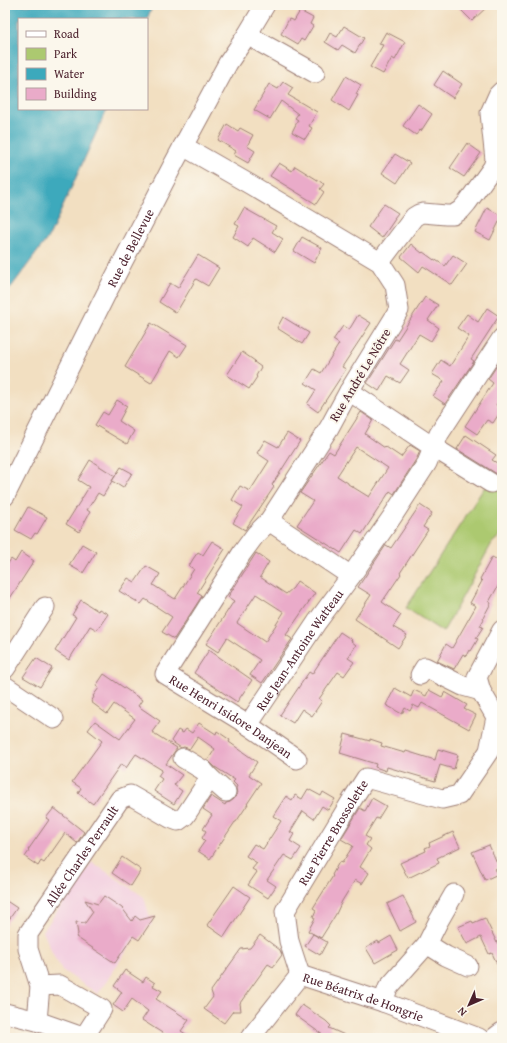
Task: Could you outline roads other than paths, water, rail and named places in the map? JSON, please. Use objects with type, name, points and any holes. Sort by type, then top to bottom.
[{"type":"street","name":"Rue de Bellevue","points":[[5,496],[183,146],[228,62],[247,35],[264,5]]},
{"type":"street","points":[[247,35],[315,73]]},
{"type":"street","points":[[380,262],[414,218],[423,213],[446,215],[453,214],[461,210],[467,204],[493,167],[495,153],[490,113],[498,95],[502,91]]},
{"type":"street","name":"Rue André Le Nôtre","points":[[165,674],[242,552],[256,534],[269,521],[329,428],[399,310],[395,285],[380,262],[183,146]]},
{"type":"street","name":"Rue Jean-Antoine Watteau","points":[[248,725],[392,517],[427,463],[439,434],[502,338]]},
{"type":"street","points":[[350,391],[491,484]]},
{"type":"street","name":"Rue Jean-Antoine Watteau","points":[[269,521],[351,576]]},
{"type":"street","points":[[5,669],[44,606]]},
{"type":"street","points":[[499,719],[481,691],[477,677],[502,630]]},
{"type":"street","points":[[420,674],[425,667],[464,686],[481,691]]},
{"type":"street","name":"Rue Henri Isidore Danjean","points":[[165,674],[248,725],[297,759]]},
{"type":"street","points":[[5,686],[54,719]]},
{"type":"street","name":"Rue Pierre Brossolette","points":[[300,975],[290,941],[285,912],[366,778],[442,799],[459,795],[489,751],[499,719]]},
{"type":"street","points":[[184,758],[203,770],[226,792]]},
{"type":"street","name":"Allée Charles Perrault","points":[[36,1021],[40,986],[28,949],[28,934],[120,799],[130,795],[178,821],[185,816],[210,778]]},
{"type":"street","points":[[383,1002],[388,988],[427,944],[454,894]]},
{"type":"street","points":[[427,944],[446,956],[468,966]]},
{"type":"street","name":"Rue Béatrix de Hongrie","points":[[250,1038],[300,975],[383,1002],[479,1038]]},
{"type":"street","points":[[5,1013],[36,1021],[85,1038],[102,1009],[60,986],[40,986]]},
{"type":"street","points":[[494,1038],[502,1032]]},
{"type":"water","points":[[5,5],[153,5],[147,18],[18,18],[18,110],[107,110],[50,235],[9,290],[5,298]]}]
